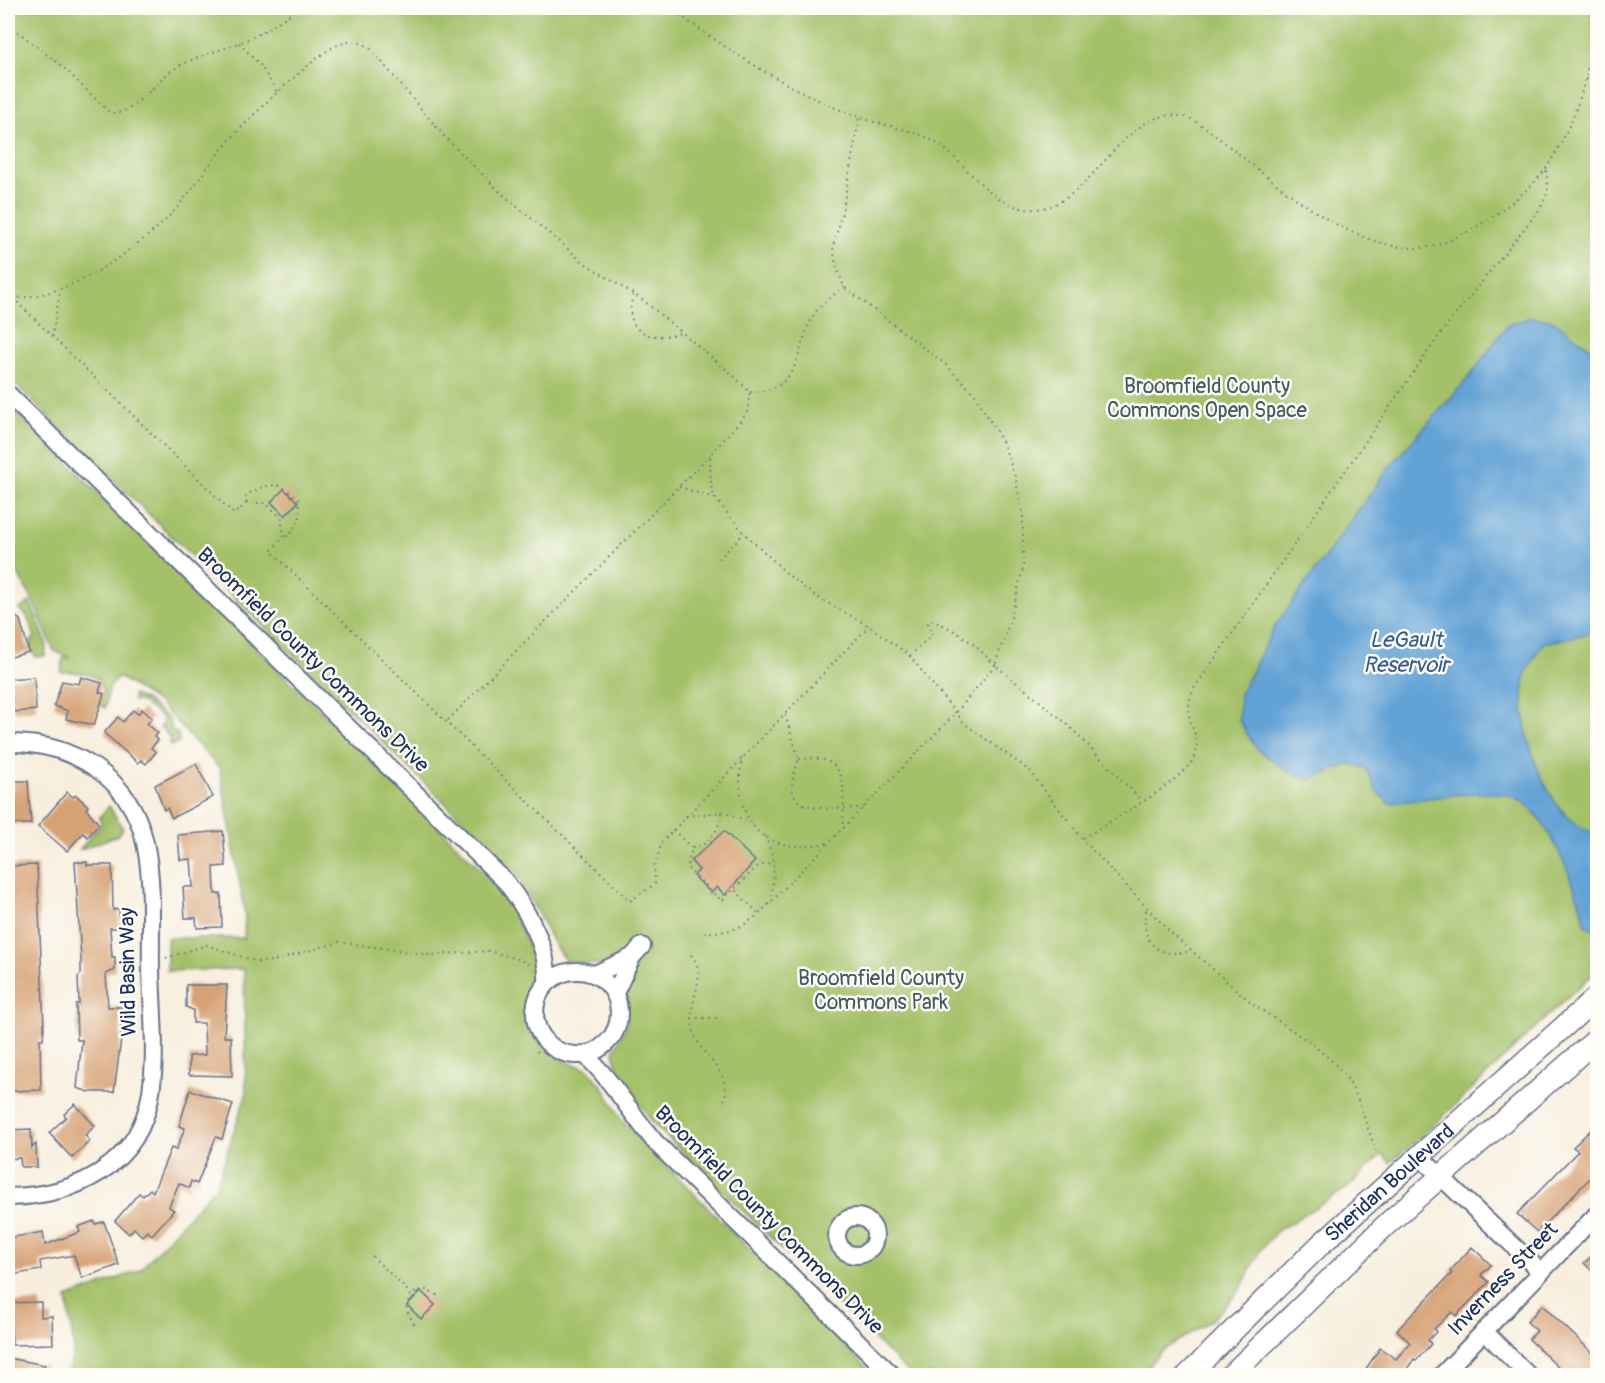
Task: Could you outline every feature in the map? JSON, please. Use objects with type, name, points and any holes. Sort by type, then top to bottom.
[{"type":"main road","name":"Sheridan Boulevard","points":[[1188,1376],[1320,1245],[1598,996]]},
{"type":"main road","name":"Sheridan Boulevard","points":[[1230,1376],[1336,1271],[1440,1176],[1598,1038]]},
{"type":"street","name":"Broomfield County Commons Drive","points":[[8,394],[486,860],[511,888],[535,931],[546,960],[547,983]]},
{"type":"street","name":"Wild Basin Way","points":[[8,742],[48,745],[69,752],[104,773],[131,806],[140,824],[148,863],[153,1074],[145,1114],[134,1136],[104,1169],[86,1182],[45,1195],[8,1197]]},
{"type":"street","points":[[535,931],[554,956],[570,971]]},
{"type":"street","points":[[596,974],[637,952],[615,993]]},
{"type":"street","points":[[583,970],[596,974],[607,982],[615,993],[619,1005],[619,1023],[608,1043],[597,1051],[584,1054],[563,1053],[542,1036],[535,1011],[539,994],[547,983],[558,975],[583,970]]},
{"type":"street","name":"Broomfield County Commons Drive","points":[[608,1043],[610,1066],[619,1092],[633,1116],[656,1143],[893,1376]]},
{"type":"street","name":"Broomfield County Commons Drive","points":[[584,1054],[619,1092]]},
{"type":"street","points":[[1418,1155],[1541,1272]]},
{"type":"street","name":"Inverness Street","points":[[1441,1376],[1598,1213]]},
{"type":"street","points":[[1484,1331],[1529,1376]]},
{"type":"path","points":[[8,24],[62,66],[109,112],[116,114],[126,112],[171,71],[204,54],[240,43],[298,8]]},
{"type":"path","points":[[670,8],[773,75],[815,98],[859,118],[932,140],[951,154],[992,193],[1019,208],[1036,209],[1054,205],[1071,196],[1142,125],[1167,115],[1185,117],[1205,127],[1323,217],[1357,234],[1394,246],[1428,247],[1467,232],[1513,200],[1546,168],[1571,119],[1586,79],[1592,8]]},
{"type":"path","points":[[284,536],[281,517],[265,503],[247,503],[234,514],[13,298],[35,297],[60,291],[117,259],[158,226],[178,206],[219,154],[277,92],[330,49],[351,41],[369,47],[444,136],[500,192],[583,262],[633,295],[734,376],[750,393]]},
{"type":"path","points":[[240,43],[261,66],[277,92]]},
{"type":"path","points":[[1586,79],[1598,82]]},
{"type":"path","points":[[704,932],[724,933],[742,928],[759,914],[955,714],[995,665],[1011,618],[1023,568],[1023,513],[1015,477],[1003,443],[974,393],[952,370],[844,287],[836,265],[833,247],[842,213],[859,118]]},
{"type":"path","points":[[1082,839],[1170,784],[1192,762],[1196,752],[1195,735],[1188,720],[1187,704],[1193,690],[1443,330],[1540,209],[1548,192],[1546,168]]},
{"type":"path","points":[[750,393],[764,392],[786,381],[795,367],[813,317],[844,287]]},
{"type":"path","points":[[52,337],[60,291]]},
{"type":"path","points":[[633,295],[631,315],[634,325],[643,334],[652,337],[680,333]]},
{"type":"path","points":[[447,720],[710,455],[747,413],[750,393]]},
{"type":"path","points":[[710,455],[711,486],[715,498],[744,533],[794,580],[817,597],[869,626],[910,656],[955,714],[1030,771],[1082,839],[1146,908],[1190,951],[1253,1004],[1311,1043],[1332,1061],[1345,1075],[1357,1097],[1376,1151]]},
{"type":"path","points":[[247,503],[246,495],[269,484],[287,488],[299,500],[300,518],[289,536],[284,536],[271,551],[447,720],[630,901],[656,884],[654,867],[658,849],[673,830],[869,626]]},
{"type":"path","points":[[678,487],[715,498]]},
{"type":"path","points":[[718,559],[744,533]]},
{"type":"path","points":[[932,634],[928,623],[931,620],[969,639],[995,665],[1065,722],[1142,801]]},
{"type":"path","points":[[910,656],[932,634]]},
{"type":"path","points":[[932,634],[937,635]]},
{"type":"path","points":[[784,714],[799,759],[791,777],[791,791],[798,802],[810,808],[862,808]]},
{"type":"path","points":[[799,759],[820,756],[833,763],[840,772],[843,829]]},
{"type":"path","points":[[742,757],[738,781],[740,796],[750,821],[765,836],[787,845],[829,843]]},
{"type":"path","points":[[673,830],[692,848],[701,847],[719,829],[722,812]]},
{"type":"path","points":[[686,816],[722,812],[750,821]]},
{"type":"path","points":[[765,836],[776,873],[770,903]]},
{"type":"path","points":[[692,848],[687,868],[722,901],[758,866],[774,862]]},
{"type":"path","points":[[734,889],[759,914]]},
{"type":"path","points":[[1146,908],[1143,924],[1147,939],[1155,948],[1176,954],[1190,951]]},
{"type":"path","points":[[151,963],[207,945],[258,962],[274,961],[339,942],[431,955],[489,951],[518,959],[532,967]]},
{"type":"path","points":[[691,955],[698,968],[699,979],[691,1018],[694,1040],[723,1079],[726,1097],[722,1103]]},
{"type":"path","points":[[691,1018],[717,1018]]},
{"type":"path","points":[[537,1052],[540,1055]]},
{"type":"path","points":[[372,1256],[411,1294]]},
{"type":"path","points":[[411,1294],[424,1289],[441,1297]]},
{"type":"path","points":[[411,1294],[406,1309],[414,1324]]},
{"type":"green space","points":[[8,8],[1597,8],[1597,971],[1390,1163],[1382,1154],[1349,1187],[1277,1231],[1261,1249],[1240,1290],[1212,1320],[1160,1352],[1141,1375],[911,1375],[651,1121],[616,1066],[614,1051],[627,1023],[625,991],[616,979],[598,965],[565,960],[555,946],[515,871],[8,377]]},
{"type":"green space","points":[[8,404],[485,873],[513,912],[539,969],[528,1008],[530,1033],[559,1059],[588,1069],[603,1087],[623,1122],[874,1375],[67,1375],[74,1351],[67,1298],[140,1270],[216,1186],[246,1095],[244,969],[167,971],[167,938],[244,938],[245,914],[220,769],[160,704],[122,679],[118,677],[109,689],[105,708],[100,705],[103,694],[99,680],[87,674],[61,672],[63,658],[71,658],[54,651],[32,599],[8,557]]},
{"type":"green space","points":[[30,602],[47,644],[45,656],[36,657],[30,649],[31,641],[35,637],[27,616],[20,609]]},
{"type":"green space","points":[[133,695],[145,700],[169,719],[171,729],[178,734],[179,743],[170,746],[170,738],[160,727],[163,725],[163,718],[140,701],[133,701]]},
{"type":"green space","points":[[109,806],[123,829],[118,835],[79,850],[102,823],[99,818]]},
{"type":"water","name":"LeGault Reservoir","points":[[1532,317],[1554,321],[1597,353],[1597,632],[1543,643],[1527,671],[1523,691],[1524,714],[1529,740],[1548,791],[1562,811],[1579,826],[1597,833],[1598,927],[1594,930],[1586,925],[1568,873],[1549,833],[1525,803],[1512,796],[1484,793],[1388,803],[1376,790],[1366,768],[1350,764],[1309,780],[1286,770],[1256,748],[1239,720],[1240,694],[1274,628],[1390,466],[1471,375],[1507,325]]},
{"type":"building","points":[[284,489],[298,502],[285,516],[271,502]]},
{"type":"building","points":[[8,611],[20,620],[29,652],[8,658]]},
{"type":"building","points":[[34,677],[36,710],[16,712],[13,710],[11,692],[8,693],[8,679]]},
{"type":"building","points":[[81,677],[102,683],[99,692],[104,694],[94,725],[66,719],[68,711],[54,706],[62,681],[79,684]]},
{"type":"building","points":[[142,709],[152,718],[147,724],[158,733],[154,737],[158,740],[151,748],[156,752],[146,764],[141,760],[138,763],[104,733],[118,717],[123,722],[133,710],[138,714]]},
{"type":"building","points":[[196,764],[213,797],[172,818],[167,808],[164,810],[155,785]]},
{"type":"building","points":[[12,781],[28,781],[31,824],[8,824],[8,793],[12,793]]},
{"type":"building","points":[[67,792],[73,797],[76,795],[88,806],[86,809],[99,824],[88,837],[83,833],[67,851],[38,826]]},
{"type":"building","points":[[223,831],[226,866],[214,867],[215,894],[221,894],[222,927],[197,928],[196,918],[185,918],[183,887],[193,887],[191,859],[180,860],[178,835]]},
{"type":"building","points":[[724,831],[755,861],[725,895],[717,887],[711,893],[694,876],[699,870],[691,861]]},
{"type":"building","points":[[75,862],[87,862],[87,865],[112,865],[113,910],[119,909],[120,928],[110,928],[115,970],[106,974],[108,1007],[121,1007],[121,1039],[114,1092],[89,1092],[77,1088],[82,1040],[77,1040],[76,1004],[79,1004],[78,977],[81,974],[81,960]]},
{"type":"building","points":[[37,865],[44,1027],[43,1039],[40,1039],[41,1090],[8,1091],[8,866]]},
{"type":"building","points":[[186,985],[227,985],[224,1037],[231,1037],[232,1076],[189,1075],[189,1056],[205,1055],[204,1023],[193,1023],[193,1010],[186,1007]]},
{"type":"building","points":[[190,1090],[233,1104],[222,1139],[216,1137],[197,1184],[191,1181],[189,1188],[179,1183],[169,1207],[174,1210],[152,1235],[147,1231],[142,1236],[134,1228],[129,1234],[115,1221],[139,1193],[143,1196],[150,1189],[153,1192],[171,1148],[176,1150],[185,1128],[179,1126]]},
{"type":"building","points":[[75,1104],[95,1126],[85,1135],[90,1141],[72,1158],[49,1133],[66,1117],[64,1114]]},
{"type":"building","points":[[1598,1123],[1598,1170],[1537,1232],[1517,1214],[1578,1151],[1573,1147]]},
{"type":"building","points":[[31,1129],[32,1148],[36,1144],[37,1167],[21,1167],[20,1158],[8,1159],[8,1130]]},
{"type":"building","points":[[94,1221],[95,1224],[104,1222],[119,1265],[82,1278],[74,1255],[40,1261],[41,1270],[11,1275],[8,1238],[43,1232],[45,1245],[80,1232],[78,1227]]},
{"type":"building","points":[[1472,1247],[1491,1265],[1481,1275],[1489,1282],[1456,1316],[1452,1312],[1434,1329],[1436,1332],[1428,1340],[1431,1344],[1416,1361],[1414,1359],[1402,1376],[1361,1376],[1380,1348],[1396,1359],[1410,1343],[1397,1330],[1452,1273],[1450,1271]]},
{"type":"building","points":[[1598,1250],[1598,1277],[1584,1263]]},
{"type":"building","points":[[421,1291],[435,1305],[421,1319],[407,1305]]},
{"type":"building","points":[[41,1302],[41,1317],[52,1316],[53,1344],[12,1345],[11,1328],[8,1328],[8,1303]]},
{"type":"building","points":[[1542,1305],[1598,1358],[1598,1376],[1567,1376],[1529,1339],[1537,1331],[1527,1322]]},
{"type":"building","points":[[8,1358],[45,1365],[44,1376],[8,1376]]},
{"type":"park label","name":"Broomfield County Commons Open Space","points":[[1207,398]]},
{"type":"park label","name":"Broomfield County Commons Park","points":[[881,990]]}]
